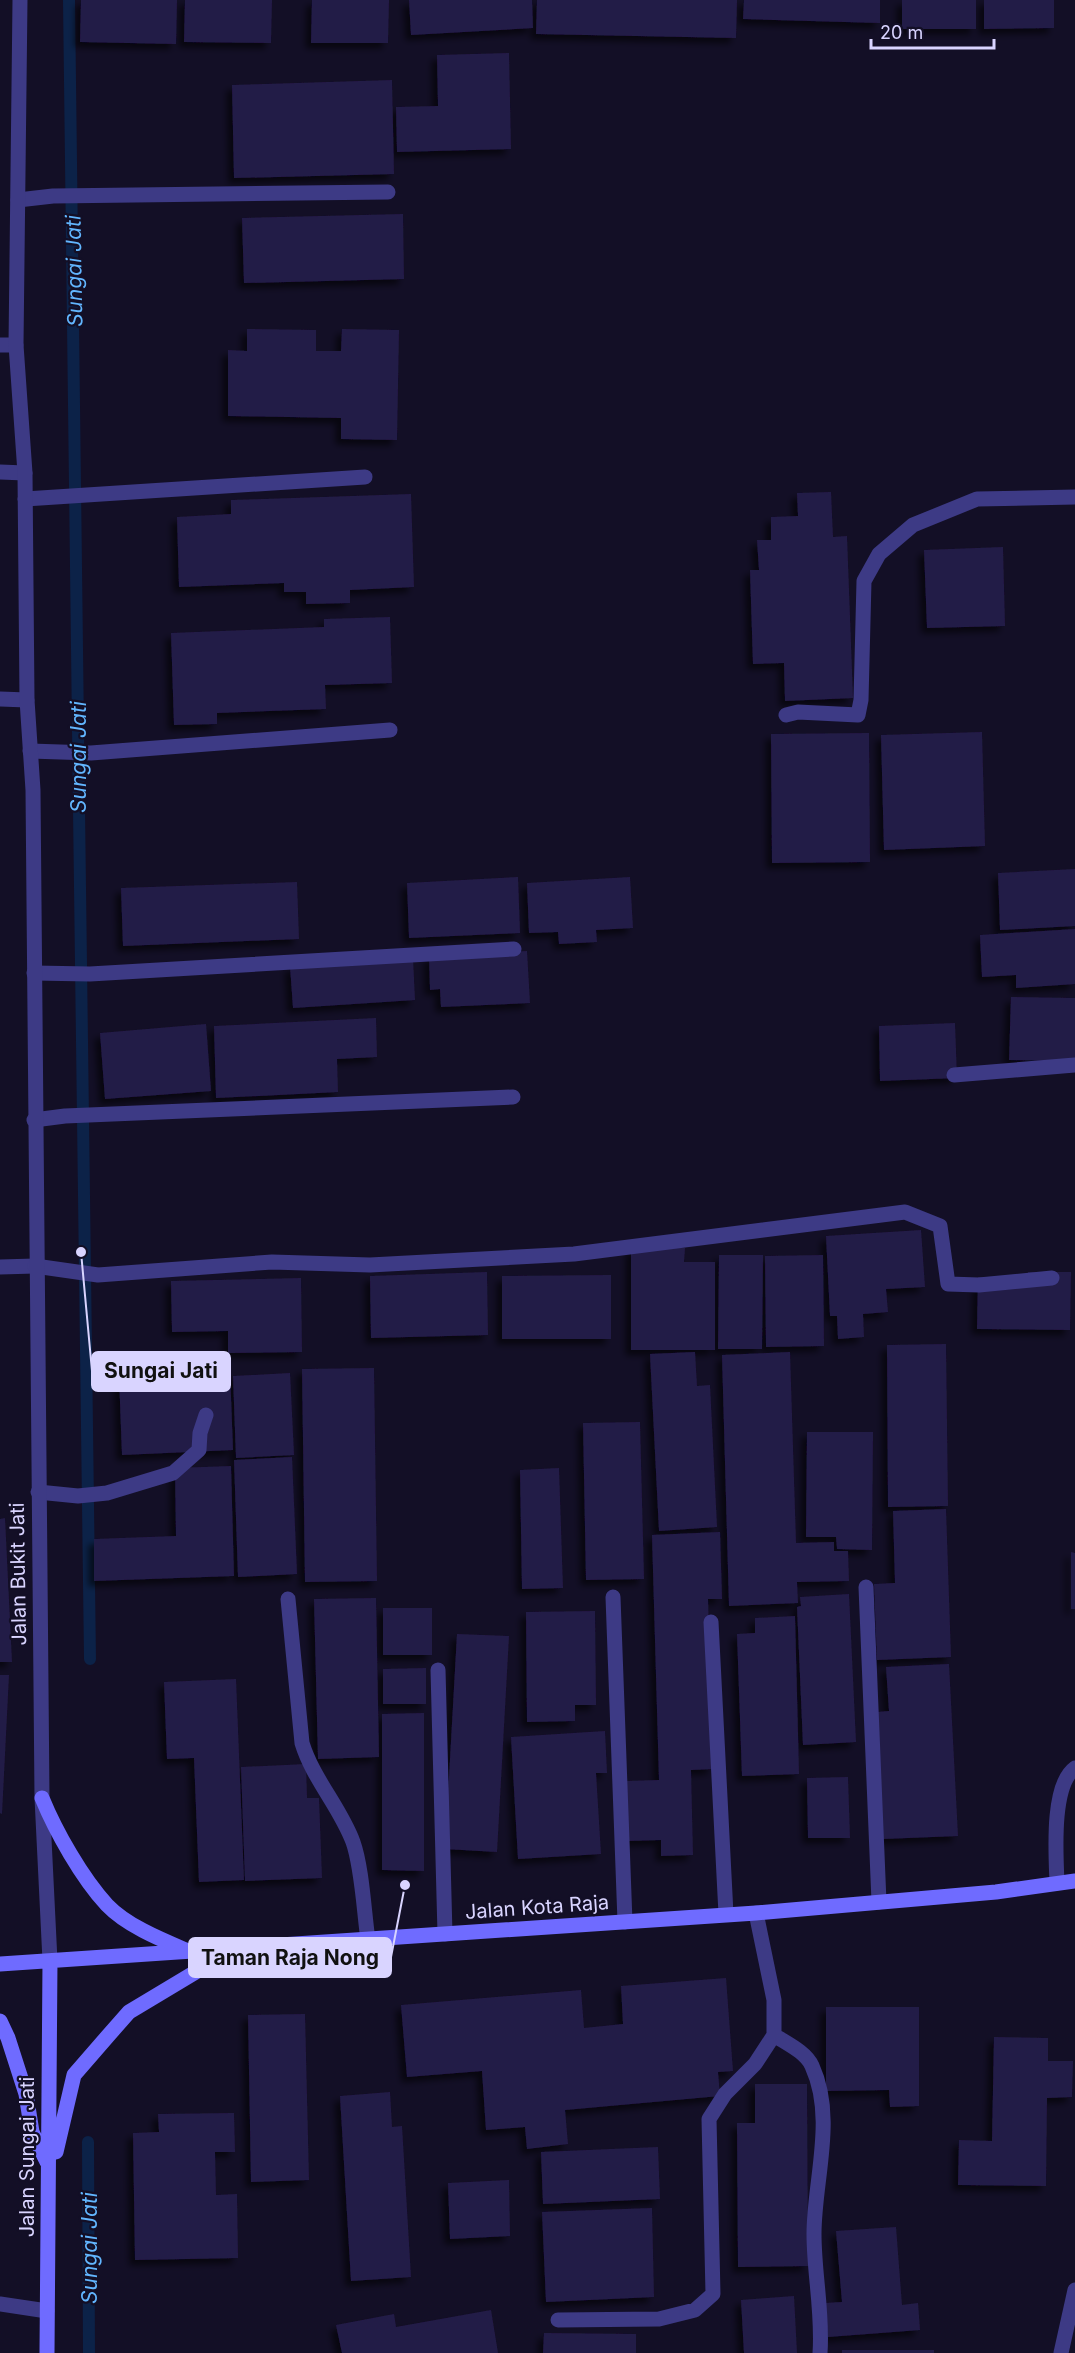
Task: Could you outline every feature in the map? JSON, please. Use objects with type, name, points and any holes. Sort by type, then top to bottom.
[{"type":"main road","points":[[42,1798],[51,1819],[84,1873],[108,1906],[138,1926],[190,1952]]},
{"type":"main road","name":"Jalan Kota Raja","points":[[0,1964],[756,1912],[996,1892],[1075,1881]]},
{"type":"main road","points":[[48,2196],[60,2128],[74,2075],[129,2012],[234,1949]]},
{"type":"main road","name":"Jalan Sungai Jati","points":[[47,2353],[50,1961]]},
{"type":"main road","points":[[0,2021],[8,2038],[26,2094],[32,2132],[48,2165]]},
{"type":"street","name":"Jalan Bukit Jati","points":[[20,0],[16,345],[26,499],[42,1798],[50,1961]]},
{"type":"street","points":[[18,200],[53,195],[388,192]]},
{"type":"street","points":[[0,345],[16,345]]},
{"type":"street","points":[[0,472],[25,473]]},
{"type":"street","points":[[26,499],[364,477]]},
{"type":"street","points":[[786,715],[798,712],[858,715],[861,700],[864,581],[879,554],[913,525],[977,499],[1075,497]]},
{"type":"street","points":[[0,699],[27,700]]},
{"type":"street","points":[[30,751],[63,754],[91,753],[390,730]]},
{"type":"street","points":[[33,973],[90,974],[514,949]]},
{"type":"street","points":[[954,1075],[1075,1065]]},
{"type":"street","points":[[34,1119],[513,1097]]},
{"type":"street","points":[[0,1267],[35,1266],[98,1275],[272,1262],[370,1265],[574,1254],[905,1212],[940,1226],[948,1284],[979,1285],[1052,1278]]},
{"type":"street","points":[[38,1492],[78,1496],[107,1493],[173,1473],[199,1450],[200,1433],[206,1415]]},
{"type":"street","points":[[866,1587],[879,1902]]},
{"type":"street","points":[[613,1597],[625,1922]]},
{"type":"street","points":[[288,1599],[302,1743],[309,1766],[339,1811],[354,1845],[368,1940]]},
{"type":"street","points":[[711,1622],[726,1914]]},
{"type":"street","points":[[438,1670],[445,1934]]},
{"type":"street","points":[[1057,1883],[1056,1815],[1068,1773],[1075,1768]]},
{"type":"street","points":[[558,2320],[659,2319],[695,2310],[713,2294],[709,2119],[725,2094],[755,2064],[774,2035],[774,2000],[756,1912]]},
{"type":"street","points":[[774,2035],[795,2048],[812,2065],[823,2104],[820,2183],[814,2232],[822,2330],[820,2353]]},
{"type":"street","points":[[1061,2353],[1075,2290]]},
{"type":"street","points":[[0,2304],[47,2311]]},
{"type":"building","points":[[81,0],[177,0],[176,44],[80,42]]},
{"type":"building","points":[[185,0],[272,0],[271,43],[184,42]]},
{"type":"building","points":[[312,0],[389,0],[388,43],[311,43]]},
{"type":"building","points":[[409,0],[532,0],[533,28],[411,35]]},
{"type":"building","points":[[537,0],[737,0],[736,38],[536,34]]},
{"type":"building","points":[[744,0],[880,0],[880,23],[743,19]]},
{"type":"building","points":[[902,0],[976,0],[976,29],[902,29]]},
{"type":"building","points":[[984,0],[1054,0],[1054,28],[984,29]]},
{"type":"building","points":[[509,53],[511,149],[397,152],[396,107],[438,106],[437,55]]},
{"type":"building","points":[[392,80],[394,174],[234,178],[232,85]]},
{"type":"building","points":[[403,214],[404,279],[244,283],[242,218]]},
{"type":"building","points":[[247,329],[316,330],[316,351],[341,351],[342,329],[399,330],[397,440],[341,439],[341,418],[228,416],[228,350],[247,351]]},
{"type":"building","points":[[831,492],[833,537],[847,536],[853,698],[785,701],[784,663],[753,664],[750,570],[759,570],[757,540],[771,540],[771,517],[798,516],[797,493]]},
{"type":"building","points":[[411,494],[414,587],[350,590],[350,603],[306,604],[306,592],[284,592],[284,583],[179,587],[177,517],[231,514],[231,500]]},
{"type":"building","points":[[1003,547],[1005,626],[927,628],[924,550]]},
{"type":"building","points":[[390,617],[392,683],[325,685],[326,709],[217,713],[217,724],[174,725],[171,633],[324,627],[324,619]]},
{"type":"building","points":[[982,732],[985,846],[884,850],[881,735]]},
{"type":"building","points":[[869,733],[870,862],[772,863],[771,734]]},
{"type":"building","points":[[1075,869],[1075,926],[1000,930],[998,873]]},
{"type":"building","points":[[518,877],[520,933],[409,938],[407,883]]},
{"type":"building","points":[[630,877],[633,928],[596,930],[597,942],[559,944],[558,932],[529,933],[527,883]]},
{"type":"building","points":[[297,882],[299,939],[123,946],[121,888]]},
{"type":"building","points":[[1075,929],[1075,984],[1016,988],[1016,975],[982,977],[980,935]]},
{"type":"building","points":[[527,951],[530,1003],[441,1007],[440,989],[430,990],[429,956]]},
{"type":"building","points":[[413,958],[415,1000],[293,1008],[290,966]]},
{"type":"building","points":[[1011,997],[1075,998],[1075,1061],[1009,1060]]},
{"type":"building","points":[[376,1018],[377,1057],[337,1059],[338,1092],[216,1098],[214,1026]]},
{"type":"building","points":[[955,1023],[957,1078],[880,1081],[879,1026]]},
{"type":"building","points":[[206,1024],[211,1091],[105,1099],[100,1033]]},
{"type":"building","points":[[921,1230],[925,1287],[886,1289],[888,1312],[863,1314],[864,1337],[838,1339],[837,1316],[830,1316],[826,1236]]},
{"type":"building","points":[[631,1248],[685,1248],[684,1262],[715,1262],[715,1350],[631,1350]]},
{"type":"building","points":[[719,1255],[763,1255],[762,1349],[718,1349]]},
{"type":"building","points":[[823,1255],[824,1346],[766,1347],[765,1256]]},
{"type":"building","points":[[487,1272],[488,1335],[371,1338],[370,1276]]},
{"type":"building","points":[[1028,1272],[1071,1272],[1070,1330],[977,1329],[978,1277],[1028,1278]]},
{"type":"building","points":[[611,1275],[611,1339],[502,1339],[502,1276]]},
{"type":"building","points":[[301,1278],[302,1352],[228,1353],[228,1331],[172,1332],[171,1281]]},
{"type":"building","points":[[946,1344],[948,1506],[888,1507],[887,1345]]},
{"type":"building","points":[[695,1352],[697,1386],[710,1385],[717,1527],[659,1531],[650,1354]]},
{"type":"building","points":[[790,1352],[796,1543],[834,1542],[834,1551],[848,1551],[849,1581],[797,1582],[798,1603],[729,1606],[722,1355]]},
{"type":"building","points":[[374,1368],[377,1581],[305,1582],[302,1369]]},
{"type":"building","points":[[230,1371],[233,1450],[122,1455],[119,1376]]},
{"type":"building","points":[[290,1373],[294,1455],[236,1458],[233,1376]]},
{"type":"building","points":[[640,1422],[644,1579],[586,1580],[583,1423]]},
{"type":"building","points":[[807,1432],[873,1432],[872,1550],[837,1549],[836,1537],[806,1537]]},
{"type":"building","points":[[292,1457],[297,1574],[238,1577],[234,1460]]},
{"type":"building","points":[[231,1466],[234,1576],[94,1581],[94,1539],[176,1536],[175,1468]]},
{"type":"building","points":[[559,1468],[563,1588],[522,1589],[520,1470]]},
{"type":"building","points":[[946,1509],[951,1657],[877,1660],[874,1584],[895,1583],[893,1511]]},
{"type":"building","points":[[5,1518],[12,1662],[0,1662],[0,1519]]},
{"type":"building","points":[[720,1532],[722,1599],[708,1599],[713,1769],[691,1770],[693,1855],[661,1856],[661,1840],[627,1841],[626,1781],[659,1780],[652,1535]]},
{"type":"building","points":[[1071,1552],[1075,1553],[1075,1609],[1071,1609]]},
{"type":"building","points":[[849,1594],[856,1742],[803,1745],[797,1607],[801,1606],[800,1597]]},
{"type":"building","points":[[376,1598],[379,1757],[318,1759],[314,1599]]},
{"type":"building","points":[[383,1608],[432,1608],[432,1655],[383,1655]]},
{"type":"building","points":[[595,1611],[596,1705],[575,1705],[575,1721],[527,1722],[526,1612]]},
{"type":"building","points":[[795,1616],[799,1774],[742,1776],[737,1634],[755,1633],[755,1618]]},
{"type":"building","points":[[457,1634],[509,1636],[497,1852],[445,1849]]},
{"type":"building","points":[[949,1664],[958,1836],[883,1839],[877,1712],[889,1711],[886,1667]]},
{"type":"building","points":[[426,1668],[426,1704],[383,1704],[383,1669]]},
{"type":"building","points":[[0,1675],[9,1675],[2,1814],[0,1813]]},
{"type":"building","points":[[236,1679],[244,1880],[199,1882],[194,1758],[167,1759],[164,1682]]},
{"type":"building","points":[[424,1713],[424,1871],[382,1870],[382,1714]]},
{"type":"building","points":[[605,1731],[607,1773],[596,1773],[601,1854],[518,1859],[511,1737]]},
{"type":"building","points":[[306,1764],[307,1798],[319,1798],[322,1878],[245,1881],[241,1767]]},
{"type":"building","points":[[848,1777],[850,1838],[808,1838],[807,1778]]},
{"type":"building","points":[[726,1978],[733,2071],[718,2072],[720,2096],[565,2110],[568,2144],[527,2149],[525,2127],[486,2130],[482,2071],[407,2077],[401,2005],[581,1990],[584,2028],[623,2024],[621,1986]]},
{"type":"building","points":[[826,2007],[919,2007],[919,2106],[890,2107],[889,2090],[826,2091]]},
{"type":"building","points":[[305,2014],[309,2180],[251,2182],[248,2015]]},
{"type":"building","points":[[994,2037],[1048,2038],[1048,2061],[1073,2061],[1072,2097],[1047,2098],[1046,2186],[958,2185],[959,2140],[992,2141]]},
{"type":"building","points":[[755,2084],[807,2084],[808,2266],[738,2267],[737,2123],[755,2123]]},
{"type":"building","points":[[390,2092],[392,2127],[402,2126],[411,2277],[351,2281],[340,2096]]},
{"type":"building","points":[[234,2113],[235,2152],[215,2152],[216,2195],[237,2194],[238,2258],[135,2260],[133,2133],[159,2132],[158,2114]]},
{"type":"building","points":[[658,2147],[660,2199],[543,2204],[541,2152]]},
{"type":"building","points":[[509,2180],[510,2236],[450,2239],[448,2183]]},
{"type":"building","points":[[652,2208],[654,2297],[546,2302],[542,2212]]},
{"type":"building","points":[[896,2227],[902,2305],[918,2303],[920,2330],[828,2337],[825,2303],[842,2302],[836,2231]]},
{"type":"building","points":[[794,2296],[797,2353],[744,2353],[741,2300]]},
{"type":"building","points":[[491,2310],[498,2353],[342,2353],[336,2325],[394,2314],[396,2327]]},
{"type":"building","points":[[544,2333],[636,2334],[636,2353],[543,2353]]},
{"type":"building","points":[[842,2350],[934,2350],[934,2353],[842,2353]]},
{"type":"waterway","name":"Sungai Jati","points":[[69,0],[90,1659]]},
{"type":"waterway","name":"Sungai Jati","points":[[88,2142],[89,2353]]},
{"type":"place","name":"Sungai Jati","points":[[81,1252]]},
{"type":"place","name":"Taman Raja Nong","points":[[405,1885]]}]
